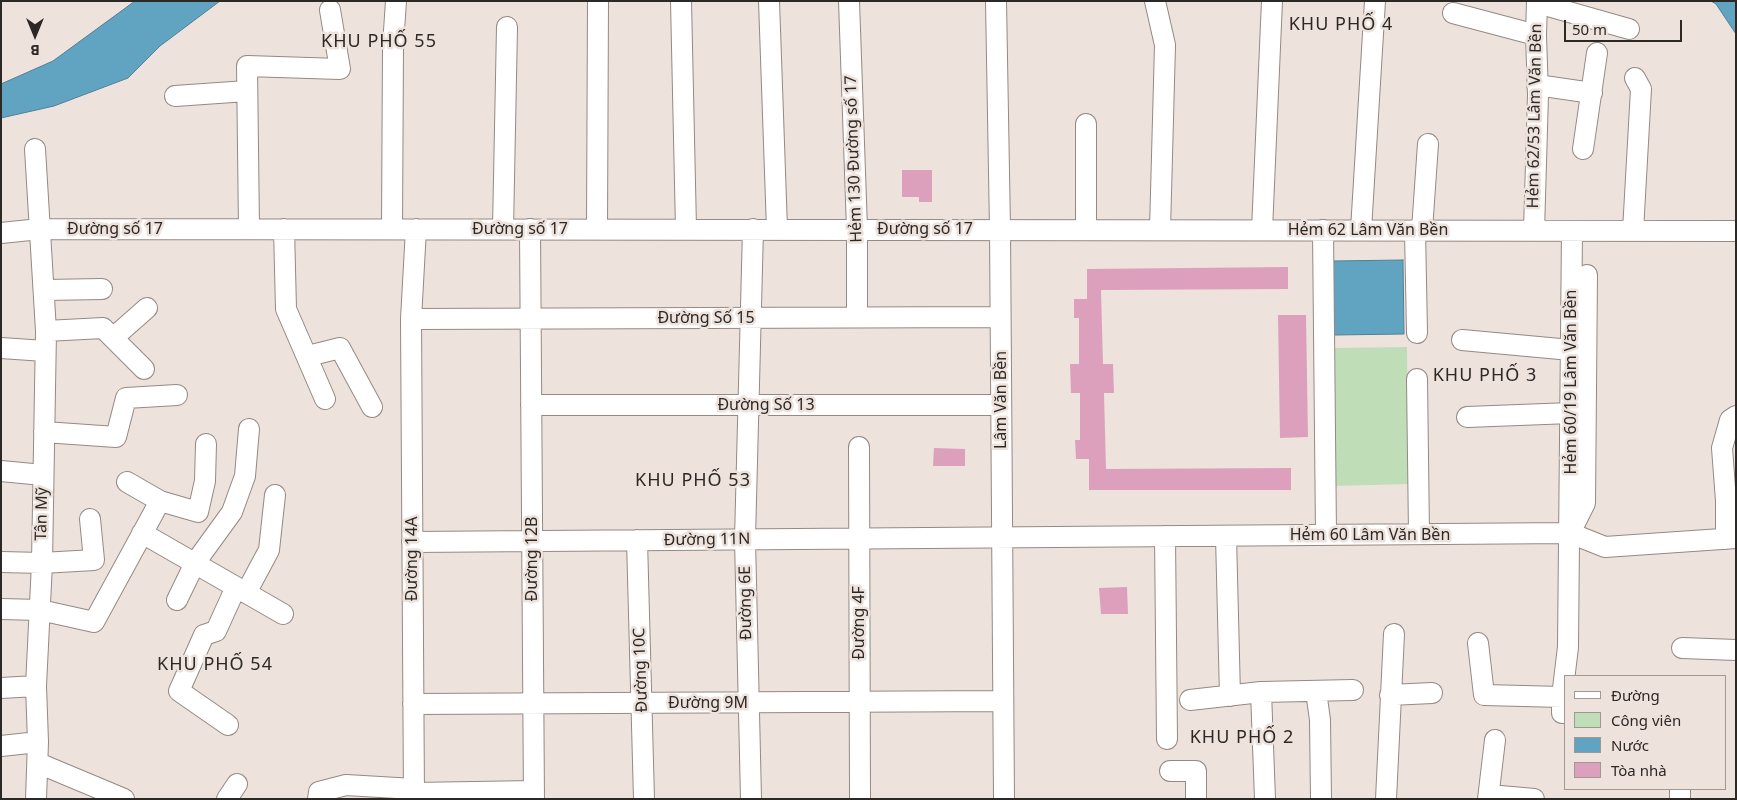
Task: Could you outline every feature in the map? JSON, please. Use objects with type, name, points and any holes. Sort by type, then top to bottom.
[{"type":"street","points":[[392,229],[392,46],[396,1]]},
{"type":"street","points":[[598,1],[598,229]]},
{"type":"street","points":[[681,1],[686,229]]},
{"type":"street","points":[[769,1],[777,229]]},
{"type":"street","name":"Hẻm 130 Đường số 17","points":[[849,1],[858,317]]},
{"type":"street","name":"Lâm Văn Bền","points":[[996,1],[1000,230],[1004,799]]},
{"type":"street","points":[[1155,1],[1165,45],[1160,230]]},
{"type":"street","points":[[1262,230],[1272,1]]},
{"type":"street","points":[[1361,230],[1375,1]]},
{"type":"street","points":[[1537,2],[1629,29]]},
{"type":"street","name":"Hẻm 62/53 Lâm Văn Bền","points":[[1534,230],[1537,2]]},
{"type":"street","points":[[248,229],[247,66],[340,69],[330,10]]},
{"type":"street","points":[[1452,13],[1536,36]]},
{"type":"street","points":[[503,229],[507,27]]},
{"type":"street","points":[[1584,150],[1597,52]]},
{"type":"street","points":[[1633,231],[1641,89],[1636,78]]},
{"type":"street","points":[[1537,85],[1592,93]]},
{"type":"street","points":[[175,96],[247,91]]},
{"type":"street","points":[[1086,124],[1086,230]]},
{"type":"street","points":[[1417,333],[1418,230],[1428,144]]},
{"type":"street","name":"Tân Mỹ","points":[[35,149],[45,290],[46,341],[42,563],[36,686],[38,742],[36,799]]},
{"type":"street","name":"Đường số 17","points":[[1,232],[40,229],[1000,230]]},
{"type":"street","points":[[284,229],[286,309],[325,399]]},
{"type":"street","name":"Đường 14A","points":[[414,794],[411,319],[416,229]]},
{"type":"street","name":"Đường 12B","points":[[530,229],[534,795]]},
{"type":"street","name":"Đường 6E","points":[[751,799],[745,539],[754,229]]},
{"type":"street","name":"Hẻm 62 Lâm Văn Bền","points":[[1000,230],[1736,231]]},
{"type":"street","points":[[1323,230],[1326,535]]},
{"type":"street","name":"Hẻm 60/19 Lâm Văn Bền","points":[[1566,675],[1570,533],[1572,230]]},
{"type":"street","points":[[1570,533],[1585,503],[1587,275]]},
{"type":"street","points":[[45,290],[102,289]]},
{"type":"street","points":[[113,338],[147,308]]},
{"type":"street","name":"Đường Số 15","points":[[411,319],[1000,317]]},
{"type":"street","points":[[1,348],[46,341],[103,328],[144,369]]},
{"type":"street","points":[[1462,340],[1571,350]]},
{"type":"street","points":[[308,356],[340,348],[372,407]]},
{"type":"street","points":[[1417,379],[1419,534]]},
{"type":"street","points":[[44,432],[116,437],[126,398],[177,395]]},
{"type":"street","name":"Đường Số 13","points":[[531,405],[1001,405]]},
{"type":"street","points":[[1467,417],[1571,413]]},
{"type":"street","points":[[1731,538],[1723,478],[1722,448],[1730,420],[1736,416]]},
{"type":"street","points":[[177,600],[195,563],[232,512],[245,476],[248,429]]},
{"type":"street","points":[[127,482],[160,501],[198,512],[205,481],[206,444]]},
{"type":"street","name":"Đường 4F","points":[[859,447],[860,799]]},
{"type":"street","points":[[1,471],[43,475]]},
{"type":"street","points":[[228,724],[179,691],[204,636],[216,630],[269,550],[275,494]]},
{"type":"street","points":[[1,609],[40,610],[94,622],[160,501]]},
{"type":"street","points":[[1,562],[42,563],[94,560],[90,519]]},
{"type":"street","points":[[142,533],[283,614]]},
{"type":"street","name":"Hẻm 60 Lâm Văn Bền","points":[[1002,538],[1570,533],[1606,547],[1731,538]]},
{"type":"street","points":[[1165,536],[1167,738]]},
{"type":"street","points":[[1226,536],[1230,696]]},
{"type":"street","name":"Đường 11N","points":[[412,542],[1002,538]]},
{"type":"street","name":"Đường 10C","points":[[637,540],[644,799]]},
{"type":"street","points":[[1386,799],[1394,634]]},
{"type":"street","points":[[1478,643],[1484,695],[1564,705]]},
{"type":"street","points":[[1682,648],[1736,650]]},
{"type":"street","points":[[1,688],[36,686]]},
{"type":"street","points":[[1190,700],[1261,692],[1353,690]]},
{"type":"street","points":[[1316,691],[1320,720],[1321,799]]},
{"type":"street","points":[[1261,692],[1265,799]]},
{"type":"street","points":[[1390,695],[1432,694]]},
{"type":"street","name":"Đường 9M","points":[[413,704],[1003,701]]},
{"type":"street","points":[[1495,740],[1489,797],[1534,799]]},
{"type":"street","points":[[1,746],[38,742]]},
{"type":"street","points":[[38,763],[124,799]]},
{"type":"street","points":[[1170,771],[1196,771],[1196,799]]},
{"type":"street","points":[[318,799],[319,792],[346,785],[414,794],[534,795]]},
{"type":"green space","points":[[1407,347],[1408,484],[1335,486],[1333,348]]},
{"type":"water","points":[[135,1],[220,1],[160,46],[128,78],[54,106],[1,118],[1,84],[53,61]]},
{"type":"water","points":[[1711,1],[1736,1],[1736,34],[1716,4]]},
{"type":"water","points":[[1403,260],[1404,334],[1334,335],[1333,261]]},
{"type":"building","points":[[902,170],[932,170],[932,202],[919,202],[919,197],[902,197]]},
{"type":"building","points":[[1288,267],[1288,289],[1101,290],[1103,364],[1113,364],[1114,393],[1104,393],[1106,469],[1291,468],[1291,490],[1089,490],[1089,459],[1076,459],[1075,440],[1080,440],[1080,393],[1071,393],[1070,364],[1079,364],[1079,318],[1074,318],[1074,299],[1087,299],[1087,269]]},
{"type":"building","points":[[1278,315],[1306,315],[1308,437],[1280,438]]},
{"type":"building","points":[[934,448],[965,449],[965,466],[933,466]]},
{"type":"building","points":[[1127,587],[1128,614],[1101,614],[1099,588]]},
{"type":"district","name":"KHU PHỐ 4","points":[[1341,25]]},
{"type":"district","name":"KHU PHỐ 55","points":[[379,42]]},
{"type":"district","name":"KHU PHỐ 3","points":[[1485,376]]},
{"type":"district","name":"KHU PHỐ 53","points":[[693,481]]},
{"type":"district","name":"KHU PHỐ 54","points":[[215,665]]},
{"type":"district","name":"KHU PHỐ 2","points":[[1242,738]]}]
